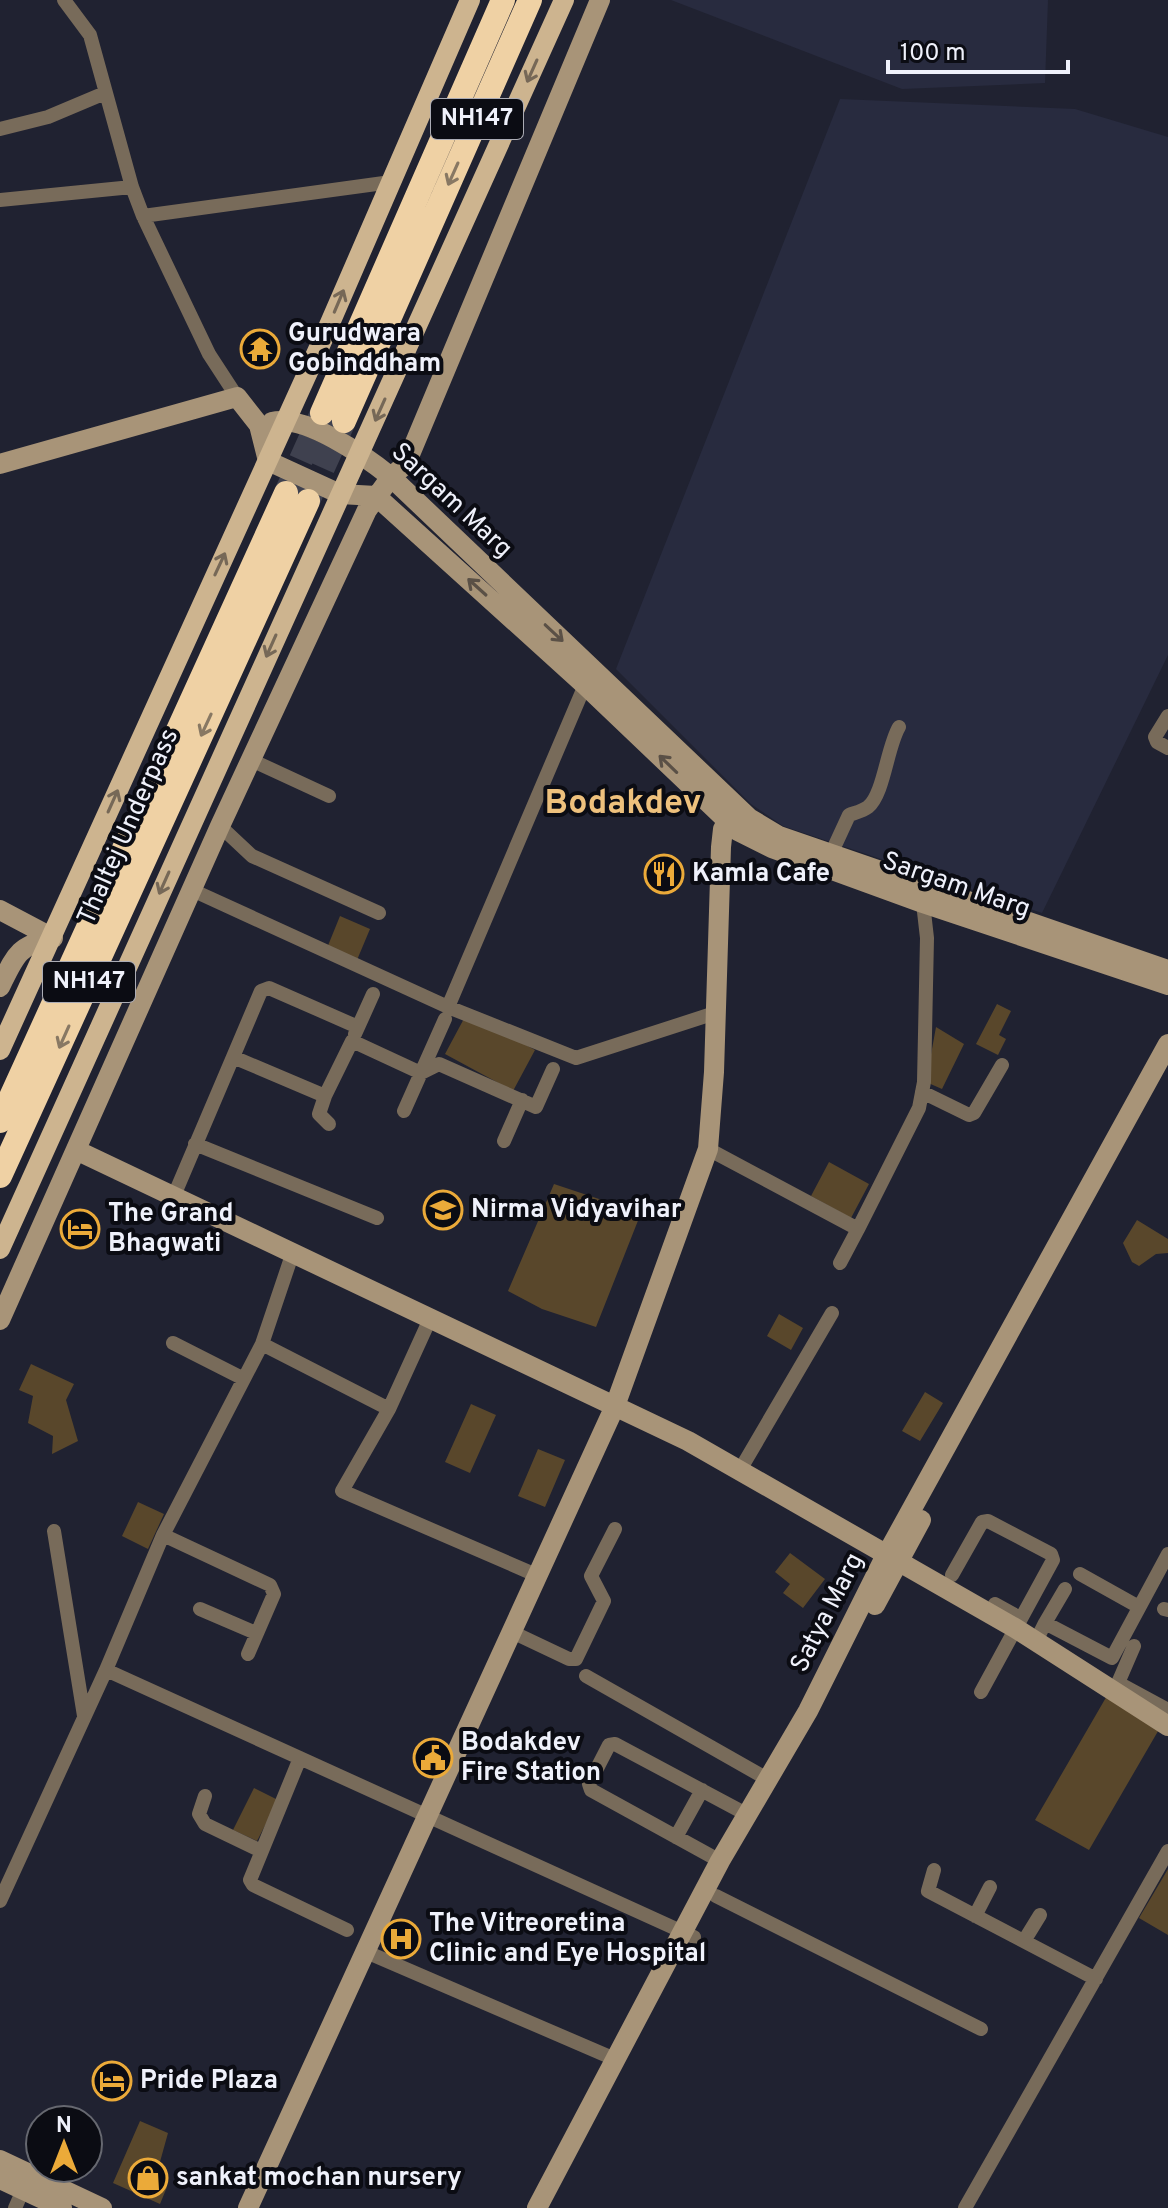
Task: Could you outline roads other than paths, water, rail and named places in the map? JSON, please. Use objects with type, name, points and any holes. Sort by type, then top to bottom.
[{"type":"highway","name":"NH147","points":[[503,0],[333,417],[530,0]]},
{"type":"highway","name":"Thaltej Underpass","points":[[0,1121],[297,497],[0,1176]]},
{"type":"main road","points":[[0,1050],[53,938],[178,653],[268,461],[470,0]]},
{"type":"main road","points":[[0,1249],[564,0]]},
{"type":"main road","points":[[0,1320],[78,1151],[220,826],[376,496],[406,464],[600,0]]},
{"type":"main road","points":[[0,464],[237,397],[259,425],[268,461]]},
{"type":"main road","points":[[259,425],[286,419]]},
{"type":"main road","name":"Sargam Marg","points":[[286,419],[361,453],[391,477],[591,679],[732,814],[779,836],[1168,970]]},
{"type":"main road","name":"Sargam Marg","points":[[268,461],[340,494],[376,496],[591,679]]},
{"type":"main road","points":[[248,2208],[425,1814],[467,1733],[615,1406],[708,1149],[721,847],[732,814]]},
{"type":"main road","name":"Sargam Marg","points":[[732,814],[738,831],[772,848],[923,903],[1168,985]]},
{"type":"main road","points":[[0,910],[53,938]]},
{"type":"main road","points":[[0,987],[15,955],[32,943],[53,938]]},
{"type":"main road","name":"Satya Marg","points":[[549,2208],[617,2060],[688,1935],[716,1896],[893,1557],[1168,1044]]},
{"type":"main road","name":"Satya Marg","points":[[537,2208],[563,2172],[688,1935],[720,1861],[769,1780],[1168,1068]]},
{"type":"main road","points":[[78,1151],[615,1406],[740,1470],[893,1557],[1040,1632],[1092,1678],[1130,1696],[1168,1726]]},
{"type":"main road","points":[[0,2160],[102,2208]]},
{"type":"main road","points":[[0,2179],[19,2199],[62,2208]]},
{"type":"street","points":[[64,0],[90,35],[132,187],[143,216],[209,354],[237,397]]},
{"type":"street","points":[[0,129],[48,117],[105,93]]},
{"type":"street","points":[[143,216],[391,182]]},
{"type":"street","points":[[0,200],[132,187]]},
{"type":"street","points":[[404,1111],[591,679]]},
{"type":"street","points":[[1168,716],[1155,737],[1157,742],[1168,748]]},
{"type":"street","points":[[831,854],[849,815],[868,807],[875,797],[889,743],[899,727]]},
{"type":"street","points":[[251,760],[329,796]]},
{"type":"street","points":[[220,826],[252,856],[379,913]]},
{"type":"street","points":[[192,890],[446,1013],[576,1058],[715,1013]]},
{"type":"street","points":[[840,1263],[899,1153],[919,1108],[927,938],[923,903]]},
{"type":"street","points":[[173,1198],[261,991],[269,988],[358,1027]]},
{"type":"street","points":[[329,1124],[319,1114],[325,1096],[373,994]]},
{"type":"street","points":[[352,1041],[421,1073]]},
{"type":"street","points":[[233,1057],[325,1096]]},
{"type":"street","points":[[421,1073],[439,1064],[536,1107],[553,1069]]},
{"type":"street","points":[[922,1092],[969,1115],[974,1113],[1002,1065]]},
{"type":"street","points":[[504,1141],[522,1100]]},
{"type":"street","points":[[195,1144],[377,1218]]},
{"type":"street","points":[[708,1149],[858,1229]]},
{"type":"street","points":[[0,1901],[106,1670],[163,1535],[262,1344],[292,1255]]},
{"type":"street","points":[[740,1470],[832,1313]]},
{"type":"street","points":[[430,1319],[389,1409],[342,1491],[536,1575]]},
{"type":"street","points":[[173,1343],[242,1378]]},
{"type":"street","points":[[262,1344],[389,1409]]},
{"type":"street","points":[[952,1575],[982,1522],[988,1521],[1051,1554],[1053,1560],[981,1692]]},
{"type":"street","points":[[512,1632],[569,1659],[576,1659],[604,1601],[591,1576],[615,1529]]},
{"type":"street","points":[[54,1531],[84,1717]]},
{"type":"street","points":[[163,1535],[270,1585],[274,1594],[248,1654]]},
{"type":"street","points":[[1065,1589],[1040,1632],[1112,1658],[1168,1554]]},
{"type":"street","points":[[1080,1574],[1139,1607]]},
{"type":"street","points":[[995,1604],[1018,1623]]},
{"type":"street","points":[[200,1609],[256,1633]]},
{"type":"street","points":[[1134,1646],[1118,1683],[1130,1696],[1168,1710]]},
{"type":"street","points":[[1092,1678],[1104,1656]]},
{"type":"street","points":[[106,1670],[688,1935]]},
{"type":"street","points":[[586,1676],[769,1780]]},
{"type":"street","points":[[720,1861],[591,1790],[589,1784],[609,1745],[615,1744],[748,1815]]},
{"type":"street","points":[[300,1758],[251,1874],[253,1885],[347,1930]]},
{"type":"street","points":[[676,1837],[702,1790]]},
{"type":"street","points":[[205,1796],[199,1814],[205,1824],[261,1851]]},
{"type":"street","points":[[965,2208],[1168,1851]]},
{"type":"street","points":[[934,1870],[928,1891],[1096,1979]]},
{"type":"street","points":[[975,1916],[990,1887]]},
{"type":"street","points":[[716,1896],[981,2029]]},
{"type":"street","points":[[1024,1941],[1040,1915]]},
{"type":"street","points":[[364,1951],[617,2060]]},
{"type":"tunnel","points":[[286,493],[322,413]]},
{"type":"tunnel","points":[[308,501],[344,421]]},
{"type":"place","name":"Gurudwara Gobinddham","points":[[260,349]]},
{"type":"place","name":"Kamla Cafe","points":[[664,874]]},
{"type":"place","name":"Nirma Vidyavihar","points":[[443,1210]]},
{"type":"place","name":"The Grand Bhagwati","points":[[80,1229]]},
{"type":"place","name":"Bodakdev Fire Station","points":[[433,1758]]},
{"type":"place","name":"The Vitreoretina Clinic and Eye Hospital","points":[[401,1939]]},
{"type":"place","name":"Pride Plaza","points":[[112,2081]]},
{"type":"place","name":"sankat mochan nursery","points":[[148,2178]]},
{"type":"district","name":"Bodakdev","points":[[623,804]]}]
